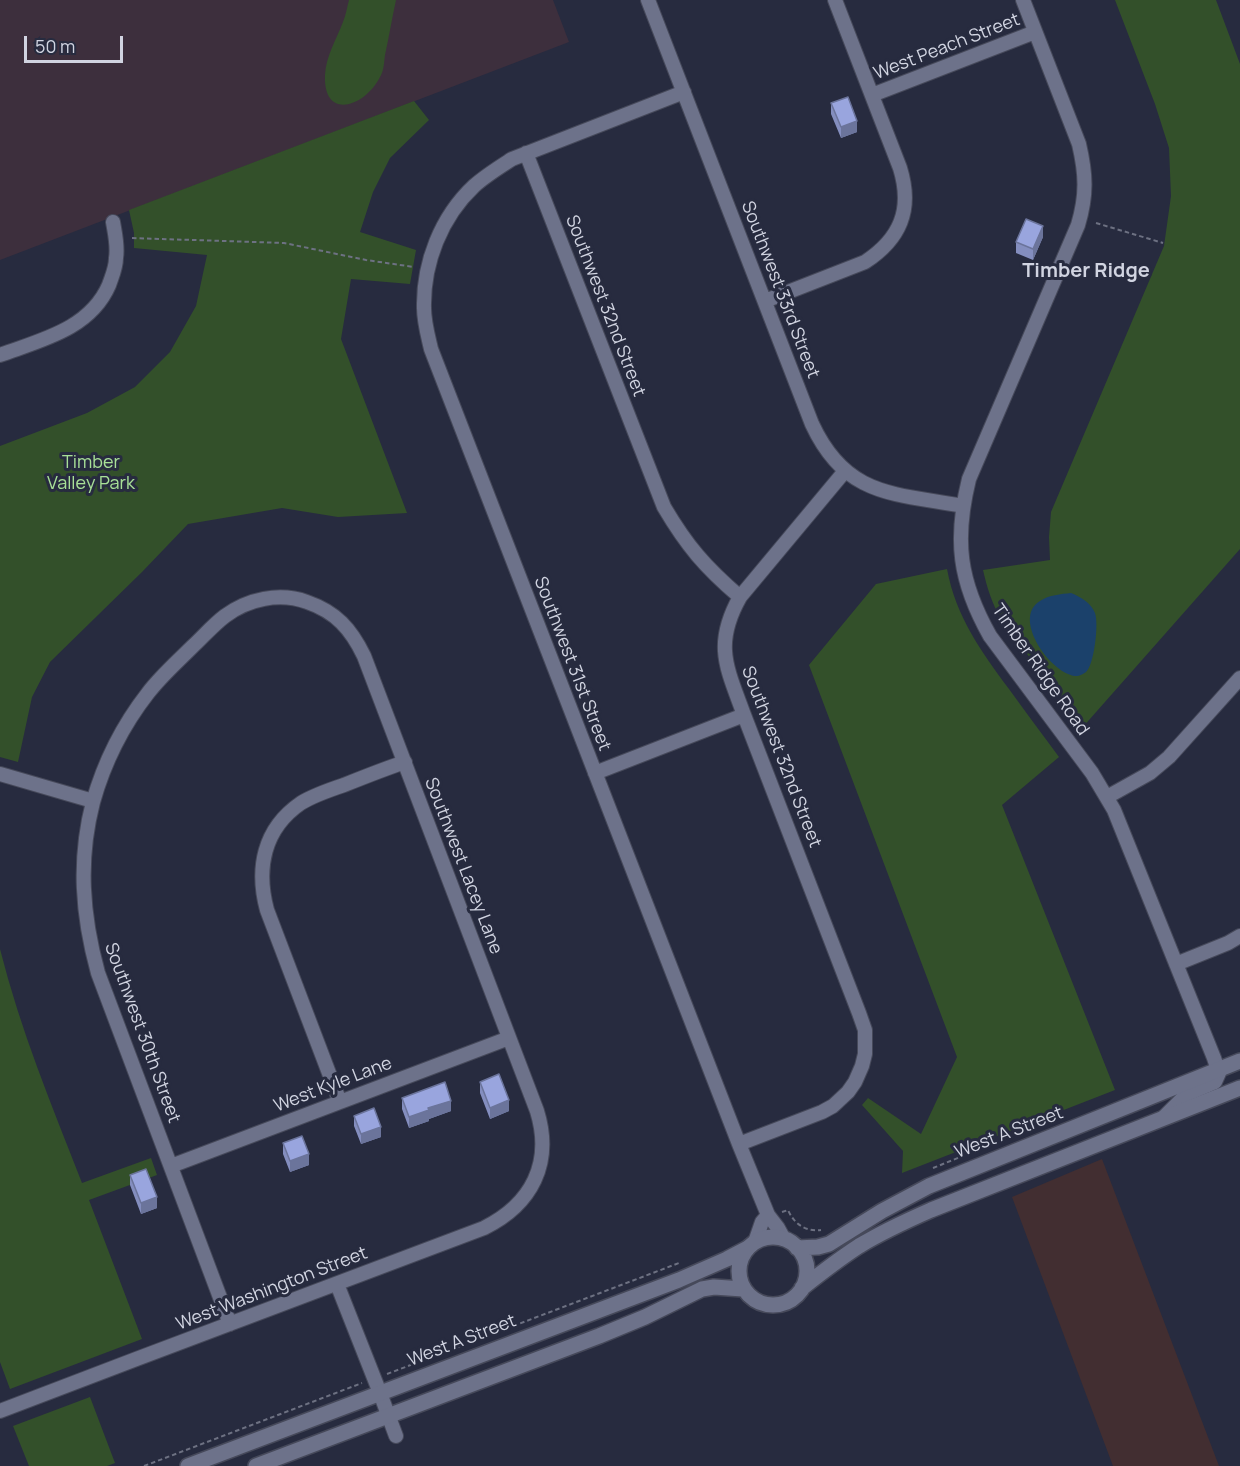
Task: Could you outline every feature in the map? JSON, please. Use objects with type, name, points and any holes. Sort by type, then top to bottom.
[{"type":"main road","name":"West A Street","points":[[790,1244],[818,1247],[829,1244],[882,1211],[929,1186],[1240,1061]]},
{"type":"main road","points":[[802,1288],[806,1277],[803,1256],[790,1244],[774,1237],[764,1239],[751,1245],[742,1258],[739,1279],[743,1289],[751,1298],[773,1305],[785,1303],[834,1263],[900,1224],[1240,1088]]},
{"type":"main road","name":"West A Street","points":[[188,1466],[679,1280],[727,1259],[751,1245]]},
{"type":"main road","points":[[256,1466],[599,1336],[645,1317],[702,1289],[714,1287],[743,1289]]},
{"type":"street","name":"Southwest 33rd Street","points":[[648,0],[821,443],[844,471],[867,485],[882,491],[963,506]]},
{"type":"street","points":[[765,301],[864,262],[879,253],[899,227],[904,211],[906,197],[904,180],[835,0]]},
{"type":"street","name":"Timber Ridge Road","points":[[1023,0],[1079,144],[1084,165],[1083,206],[1078,225],[969,479],[963,506],[961,556],[967,584],[979,616],[990,636],[1092,773],[1114,810],[1218,1070]]},
{"type":"street","name":"West Peach Street","points":[[872,95],[1035,32]]},
{"type":"street","points":[[526,153],[684,92]]},
{"type":"street","name":"Southwest 32nd Street","points":[[526,153],[664,507],[679,534],[694,553],[714,575],[740,597],[727,625],[724,656],[744,715],[865,1030],[865,1054],[862,1066],[848,1092],[833,1106],[739,1144]]},
{"type":"street","name":"Southwest 31st Street","points":[[526,153],[491,172],[473,187],[457,205],[436,242],[429,261],[425,284],[424,308],[431,349],[739,1144],[768,1215],[790,1244]]},
{"type":"street","points":[[0,355],[64,330],[81,320],[95,306],[106,291],[115,269],[117,248],[113,222]]},
{"type":"street","points":[[740,597],[844,471]]},
{"type":"street","name":"Southwest 30th Street","points":[[230,1324],[98,973],[85,914],[84,854],[93,801],[103,772],[136,710],[164,674],[223,617],[238,608],[266,598],[300,600]]},
{"type":"street","name":"Southwest Lacey Lane","points":[[300,600],[316,605],[345,625],[356,639],[364,656],[540,1121],[543,1139],[542,1157],[537,1174]]},
{"type":"street","points":[[1107,797],[1150,773],[1169,757],[1240,678]]},
{"type":"street","points":[[595,773],[744,715]]},
{"type":"street","points":[[340,1102],[267,910],[263,893],[264,857],[275,831],[286,816],[300,804],[320,794],[405,762]]},
{"type":"street","points":[[0,774],[93,801]]},
{"type":"street","points":[[1176,964],[1240,936]]},
{"type":"street","name":"West Kyle Lane","points":[[171,1166],[509,1038]]},
{"type":"street","points":[[1161,1120],[1188,1094],[1215,1082],[1218,1078],[1218,1070]]},
{"type":"street","name":"West Washington Street","points":[[0,1411],[484,1228],[514,1210],[526,1196],[537,1174]]},
{"type":"street","points":[[751,1245],[768,1215]]},
{"type":"street","points":[[337,1284],[396,1436]]},
{"type":"path","points":[[1096,223],[1163,243]]},
{"type":"path","points":[[132,238],[284,243],[366,260],[414,267]]},
{"type":"shaded area","points":[[0,0],[553,0],[569,42],[0,260]]},
{"type":"shaded area","points":[[1102,1159],[1219,1466],[1113,1466],[1012,1197]]},
{"type":"green space","points":[[349,0],[396,0],[381,75],[365,96],[355,102],[338,104],[331,99],[326,90],[325,75],[329,55]]},
{"type":"green space","points":[[1115,0],[1216,0],[1240,64],[1240,549],[1082,728],[1001,619],[990,595],[983,570],[1050,560],[1051,512],[1164,246],[1171,196],[1169,148],[1155,104]]},
{"type":"green space","name":"Timber Valley Park","points":[[414,101],[429,120],[390,158],[373,192],[360,232],[416,250],[410,284],[351,279],[341,339],[407,513],[338,517],[282,508],[188,524],[50,662],[32,697],[18,762],[0,757],[0,446],[87,413],[135,387],[170,352],[196,306],[207,255],[134,248],[134,233],[129,210]]},
{"type":"green space","points":[[947,569],[957,603],[971,633],[1059,757],[1002,805],[1115,1090],[902,1173],[903,1151],[862,1105],[868,1098],[921,1134],[957,1057],[809,665],[876,584]]},
{"type":"green space","points":[[0,949],[27,1038],[82,1183],[151,1158],[157,1175],[89,1200],[142,1339],[10,1389],[0,1362]]},
{"type":"green space","points":[[90,1397],[115,1463],[107,1466],[29,1466],[13,1426]]},
{"type":"water","points":[[1071,593],[1088,603],[1096,618],[1095,644],[1089,668],[1078,676],[1068,674],[1058,668],[1048,658],[1039,646],[1030,621],[1032,609],[1040,601],[1051,596]]},
{"type":"building","points":[[848,97],[857,121],[841,127],[831,103]]},
{"type":"building","points":[[1026,219],[1043,226],[1033,249],[1016,242]]},
{"type":"building","points":[[499,1074],[509,1100],[490,1108],[480,1082]]},
{"type":"building","points":[[445,1082],[451,1101],[409,1117],[402,1098]]},
{"type":"building","points":[[374,1108],[381,1127],[361,1134],[354,1116]]},
{"type":"building","points":[[302,1136],[309,1154],[290,1161],[283,1143]]},
{"type":"building","points":[[146,1169],[157,1197],[141,1203],[130,1175]]},
{"type":"district","name":"Timber Ridge","points":[[1086,271]]}]
